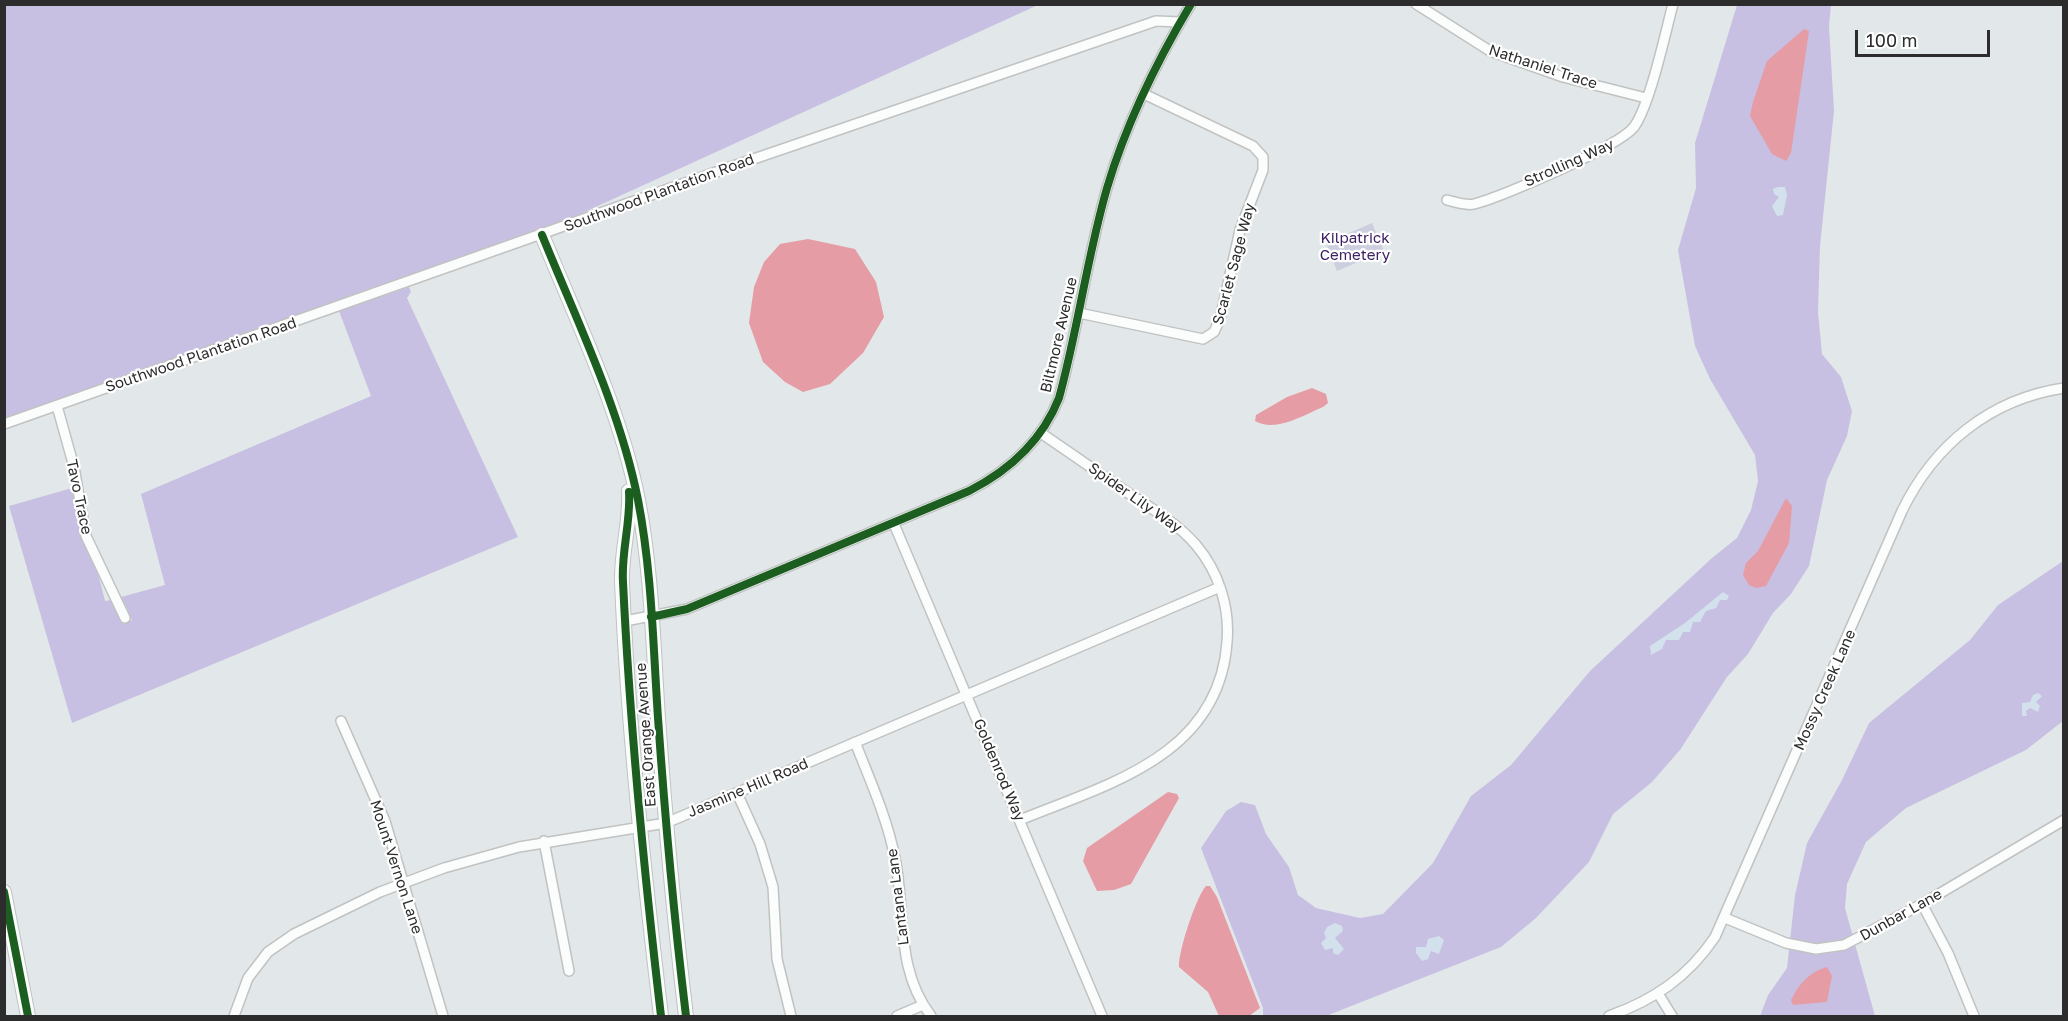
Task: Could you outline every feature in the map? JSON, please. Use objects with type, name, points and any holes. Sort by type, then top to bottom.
[{"type":"street","name":"Biltmore Avenue","points":[[625,621],[687,609],[894,524],[988,482],[1014,462],[1041,433],[1059,398],[1107,188],[1128,128],[1191,4]]},
{"type":"street","name":"Nathaniel Trace","points":[[1416,4],[1490,51],[1563,77],[1646,98]]},
{"type":"street","name":"Strolling Way","points":[[1447,200],[1471,205],[1597,153],[1620,140],[1634,126],[1646,98],[1673,4]]},
{"type":"street","name":"Southwood Plantation Road","points":[[4,424],[739,164],[1156,21],[1180,22]]},
{"type":"street","name":"Scarlet Sage Way","points":[[1079,313],[1203,339],[1214,332],[1220,319],[1240,230],[1263,170],[1263,157],[1253,146],[1144,94]]},
{"type":"street","name":"East Orange Avenue","points":[[543,235],[594,361],[626,453],[645,543],[666,823],[686,1017]]},
{"type":"street","name":"Mossy Creek Lane","points":[[1609,1017],[1659,995],[1700,959],[1725,918],[1902,511],[1916,485],[1945,447],[1977,421],[2014,401],[2064,388]]},
{"type":"street","name":"Tavo Trace","points":[[57,406],[74,467],[86,536],[125,618]]},
{"type":"street","name":"Spider Lily Way","points":[[1020,820],[1154,762],[1198,722],[1208,709],[1218,686],[1226,652],[1227,617],[1220,586],[1207,561],[1184,533],[1041,433]]},
{"type":"street","name":"East Orange Avenue","points":[[626,453],[630,505],[622,578],[640,828],[661,1017]]},
{"type":"street","name":"Goldenrod Way","points":[[894,524],[1102,1017]]},
{"type":"street","name":"Jasmine Hill Road","points":[[234,1017],[248,978],[268,952],[304,929],[403,883],[488,854],[544,841],[666,823],[1220,586]]},
{"type":"street","name":"Mount Vernon Lane","points":[[341,721],[385,821],[443,1017]]},
{"type":"street","name":"Lantana Lane","points":[[855,742],[888,829],[895,861],[905,957],[923,1005],[931,1017]]},
{"type":"street","points":[[737,793],[760,844],[773,887],[777,959],[791,1017]]},
{"type":"street","name":"Dunbar Lane","points":[[1725,918],[1786,943],[1816,949],[1856,940],[1922,904],[2064,819]]},
{"type":"street","points":[[544,841],[569,971]]},
{"type":"street","points":[[4,892],[28,1017]]},
{"type":"street","points":[[1922,904],[1948,952],[1974,1017]]},
{"type":"street","points":[[1659,995],[1672,1017]]},
{"type":"street","points":[[897,1017],[923,1005]]},
{"type":"shaded area","points":[[4,5],[1038,5],[554,226],[5,419]]},
{"type":"shaded area","points":[[1737,5],[1831,5],[1829,26],[1834,111],[1820,246],[1818,312],[1822,354],[1841,377],[1852,411],[1847,436],[1827,480],[1809,566],[1791,594],[1773,613],[1748,654],[1727,677],[1680,750],[1652,782],[1613,814],[1589,862],[1536,918],[1501,947],[1326,1016],[1263,1016],[1263,1008],[1201,848],[1226,811],[1241,802],[1255,805],[1266,834],[1289,867],[1298,895],[1316,908],[1360,918],[1383,914],[1433,863],[1471,796],[1511,765],[1590,671],[1712,558],[1737,538],[1751,510],[1758,481],[1755,455],[1710,379],[1695,346],[1678,250],[1696,188],[1695,143]]},
{"type":"shaded area","points":[[1804,29],[1809,31],[1791,153],[1786,161],[1772,154],[1750,116],[1767,61]]},
{"type":"shaded area","points":[[808,239],[855,249],[876,282],[884,317],[863,353],[830,384],[803,392],[785,382],[763,362],[749,323],[754,287],[764,262],[780,244]]},
{"type":"shaded area","points":[[409,287],[411,292],[407,298],[518,537],[72,723],[9,506],[72,488],[81,537],[99,577],[105,601],[111,600],[123,624],[132,620],[121,597],[165,585],[141,494],[371,396],[339,311]]},
{"type":"shaded area","points":[[1312,388],[1326,394],[1328,403],[1323,407],[1280,424],[1263,424],[1255,421],[1256,415],[1287,397]]},
{"type":"shaded area","points":[[1786,498],[1792,506],[1789,543],[1766,586],[1756,588],[1749,585],[1743,575],[1746,563],[1758,551]]},
{"type":"shaded area","points":[[2063,561],[2063,721],[2026,750],[1906,808],[1866,842],[1847,884],[1845,908],[1875,1016],[1760,1016],[1768,995],[1787,968],[1795,895],[1807,843],[1842,780],[1869,723],[1970,640],[1998,605]]},
{"type":"shaded area","points":[[1168,792],[1177,794],[1179,798],[1131,884],[1114,890],[1097,891],[1083,861],[1087,848]]},
{"type":"shaded area","points":[[1206,886],[1210,886],[1217,897],[1260,1008],[1249,1016],[1219,1016],[1208,992],[1179,967],[1188,925],[1197,901]]},
{"type":"shaded area","points":[[1827,967],[1832,976],[1827,1002],[1793,1005],[1791,1000],[1801,984],[1810,975]]},
{"type":"sand","points":[[1785,187],[1787,195],[1783,215],[1777,216],[1772,206],[1779,197],[1774,194],[1773,189]]},
{"type":"sand","points":[[1723,592],[1729,596],[1727,600],[1720,600],[1716,608],[1706,611],[1700,622],[1693,622],[1690,632],[1683,632],[1679,640],[1666,640],[1662,649],[1651,655],[1650,646],[1685,623]]},
{"type":"sand","points":[[2038,693],[2042,696],[2036,702],[2040,706],[2038,712],[2030,708],[2026,711],[2027,716],[2022,716],[2022,703],[2030,702],[2033,695]]},
{"type":"sand","points":[[1335,923],[1342,926],[1343,931],[1335,938],[1344,949],[1338,955],[1333,953],[1333,948],[1325,950],[1321,943],[1326,938],[1324,933],[1327,927]]},
{"type":"sand","points":[[1439,936],[1444,940],[1439,954],[1431,951],[1428,959],[1422,961],[1416,953],[1416,947],[1426,947],[1428,939]]},
{"type":"green space","name":"Kilpatrick Cemetery","points":[[1372,223],[1384,251],[1337,271],[1326,243]]},
{"type":"cycle path","points":[[651,617],[687,609],[969,491],[998,474],[1034,441],[1044,428],[1059,398],[1094,240],[1107,188],[1123,140],[1143,93],[1191,4]]},
{"type":"cycle path","points":[[542,235],[609,399],[630,466],[643,527],[667,830],[686,1016]]},
{"type":"cycle path","points":[[629,492],[623,571],[626,636],[638,799],[661,1016]]},
{"type":"cycle path","points":[[4,892],[28,1016]]}]
